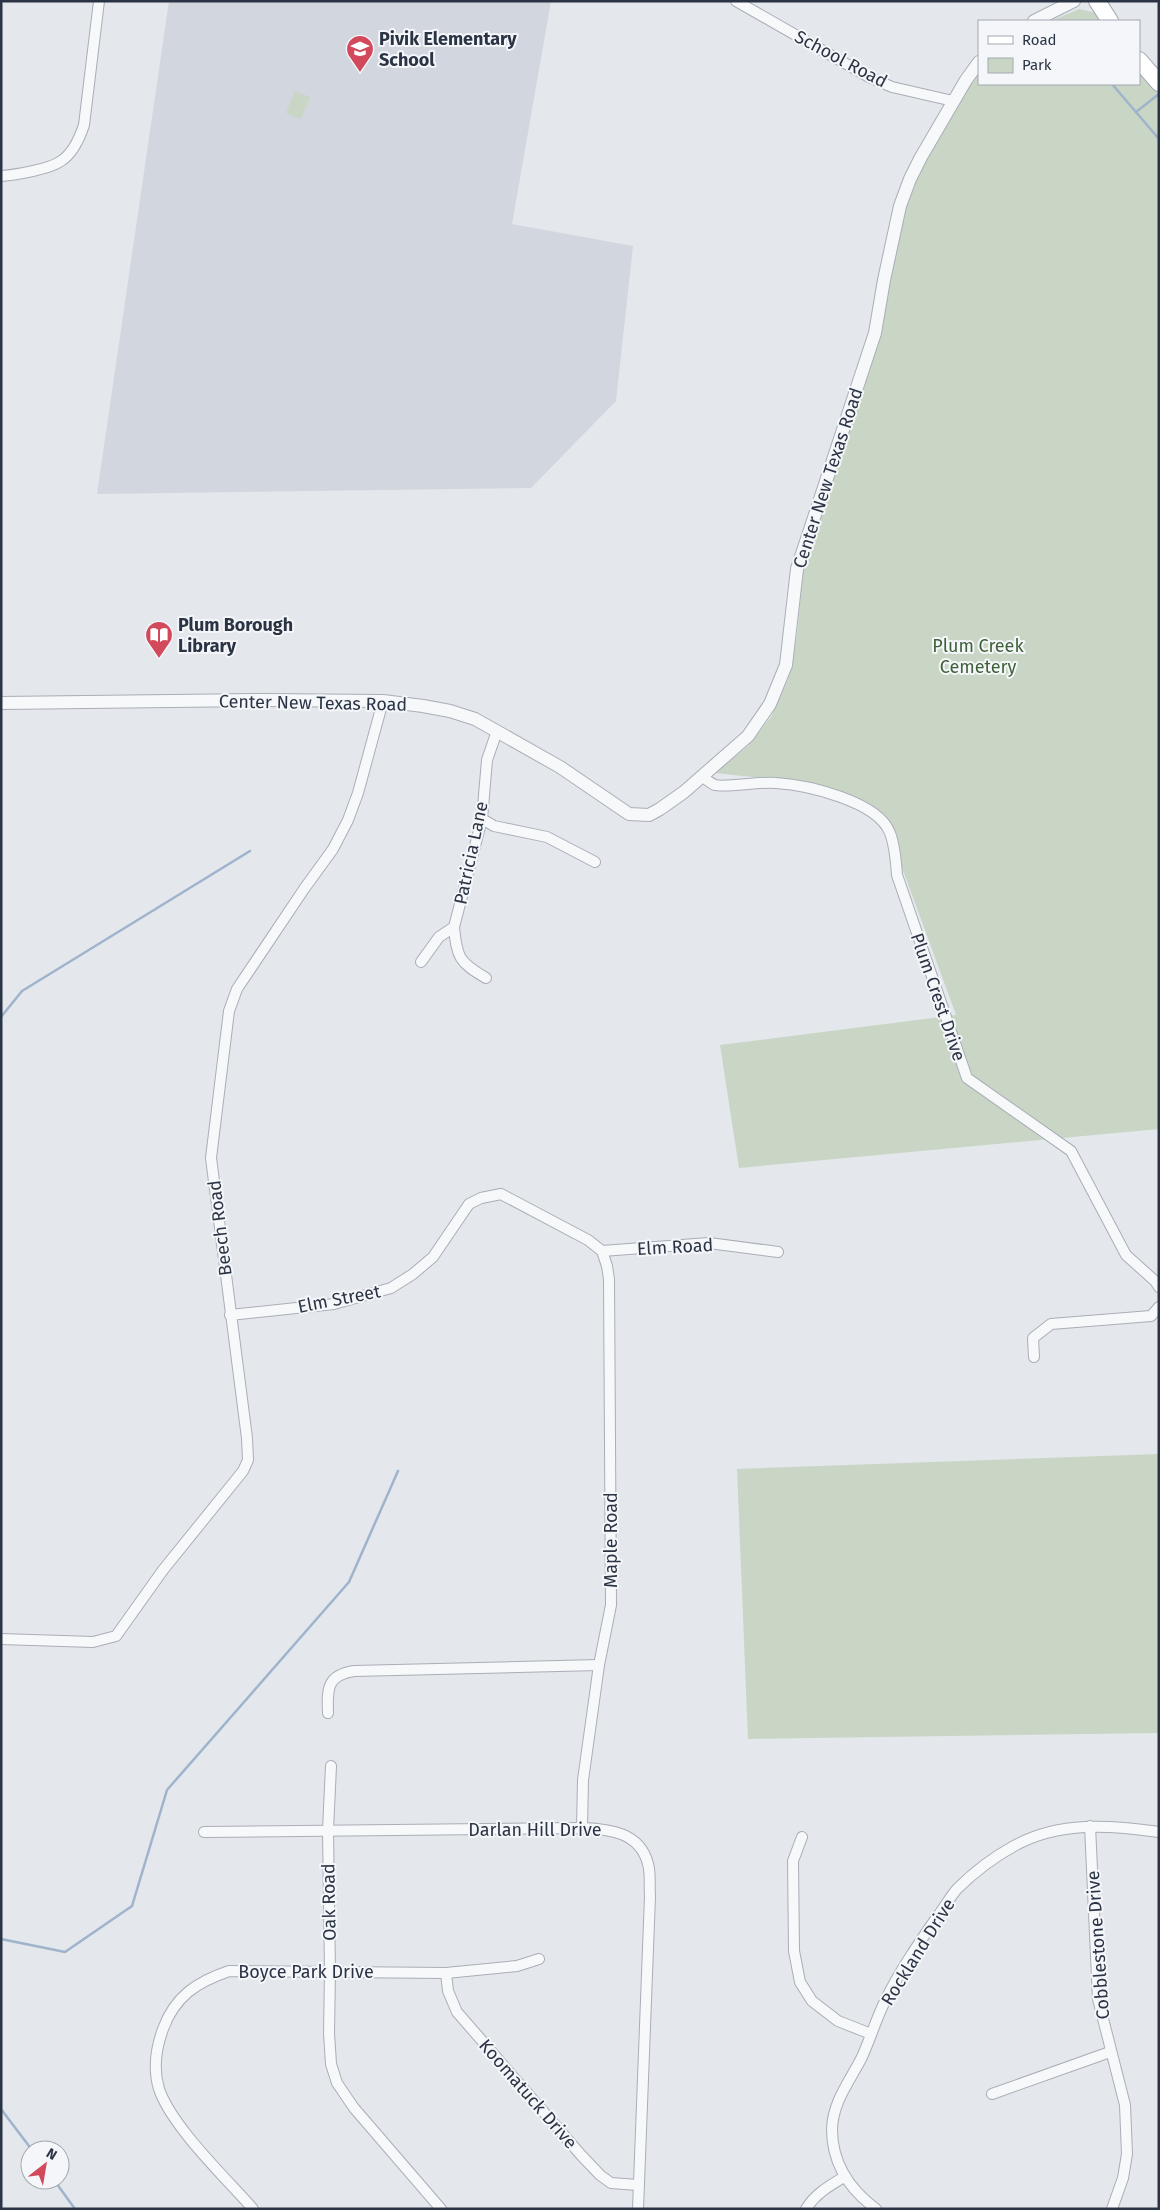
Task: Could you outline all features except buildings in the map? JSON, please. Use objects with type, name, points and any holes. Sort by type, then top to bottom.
[{"type":"main road","points":[[1097,1],[1109,20]]},
{"type":"main road","points":[[1140,61],[1159,83]]},
{"type":"street","points":[[1,176],[30,172],[62,161],[78,142],[84,125],[99,1]]},
{"type":"street","name":"School Road","points":[[736,1],[869,78],[892,87],[954,101]]},
{"type":"street","points":[[1036,20],[1074,1]]},
{"type":"street","name":"Center New Texas Road","points":[[1,703],[263,700],[383,701],[450,711],[475,719],[560,767],[630,814],[649,815],[660,809],[748,736],[770,704],[786,665],[797,569],[875,333],[900,206],[921,156],[978,64]]},
{"type":"street","name":"Beech Road","points":[[1,1639],[93,1642],[116,1636],[163,1570],[243,1471],[248,1460],[247,1438],[211,1158],[219,1082],[233,996],[333,849],[358,793],[383,701]]},
{"type":"street","name":"Patricia Lane","points":[[421,962],[439,937],[454,927],[482,819],[487,760],[497,731]]},
{"type":"street","name":"Plum Crest Drive","points":[[702,776],[715,785],[775,783],[822,792],[861,805],[880,818],[890,832],[897,875],[967,1078],[1071,1151],[1126,1255],[1155,1281],[1159,1287]]},
{"type":"street","points":[[482,819],[494,826],[547,837],[595,862]]},
{"type":"street","points":[[454,927],[459,957],[466,966],[486,978]]},
{"type":"street","name":"Elm Street","points":[[230,1315],[334,1304],[391,1288],[413,1274],[433,1257],[469,1204],[480,1198],[501,1194],[588,1240],[602,1251]]},
{"type":"street","name":"Elm Road","points":[[602,1251],[708,1243],[778,1252]]},
{"type":"street","name":"Maple Road","points":[[582,1828],[583,1780],[598,1665],[611,1605],[609,1279],[602,1251]]},
{"type":"street","points":[[1034,1357],[1033,1338],[1051,1324],[1151,1316],[1159,1307]]},
{"type":"street","points":[[328,1713],[328,1690],[334,1678],[340,1673],[598,1665]]},
{"type":"street","name":"Oak Road","points":[[331,1766],[328,1830],[329,2033],[331,2064],[337,2083],[370,2128],[440,2209]]},
{"type":"street","name":"Rockland Drive","points":[[876,2209],[862,2198],[844,2177],[834,2150],[832,2127],[838,2097],[862,2056],[887,1997],[920,1942],[957,1890],[986,1865],[1023,1842],[1040,1834],[1090,1826],[1119,1827],[1159,1832]]},
{"type":"street","name":"Cobblestone Drive","points":[[1090,1826],[1098,1999],[1110,2052],[1121,2083],[1125,2105],[1127,2154],[1123,2178],[1112,2209]]},
{"type":"street","name":"Darlan Hill Drive","points":[[204,1832],[582,1828],[616,1831],[639,1846],[649,1866],[650,1896],[638,2209]]},
{"type":"street","points":[[802,1837],[793,1861],[794,1951],[800,1982],[812,2001],[838,2021],[871,2034]]},
{"type":"street","name":"Boyce Park Drive","points":[[253,2209],[174,2118],[159,2088],[156,2053],[160,2038],[169,2012],[190,1990],[212,1977],[229,1971],[446,1973],[517,1966],[539,1960]]},
{"type":"street","name":"Koomatuck Drive","points":[[446,1973],[448,1991],[457,2012],[581,2155],[611,2183],[638,2185]]},
{"type":"street","points":[[992,2094],[1110,2052]]},
{"type":"street","points":[[806,2209],[823,2190],[844,2177]]},
{"type":"shaded area","points":[[169,1],[551,1],[512,224],[633,246],[616,401],[531,488],[97,494]]},
{"type":"green space","points":[[1079,9],[1096,13],[1100,20],[1053,20]]},
{"type":"green space","name":"Plum Creek Cemetery","points":[[978,73],[978,85],[1140,85],[1140,73],[1159,93],[1159,1129],[739,1168],[720,1045],[956,1015],[900,862],[888,821],[876,808],[863,800],[790,781],[715,773],[748,746],[771,717],[788,680],[797,636],[803,570],[874,354],[905,212],[916,180],[932,146],[965,90]]},
{"type":"green space","points":[[295,91],[310,97],[301,119],[286,113]]},
{"type":"green space","points":[[1159,1454],[1159,1733],[748,1739],[737,1469]]},
{"type":"waterway","points":[[1113,85],[1159,139]]},
{"type":"waterway","points":[[1136,112],[1159,94]]},
{"type":"waterway","points":[[1,1017],[22,991],[250,851]]},
{"type":"waterway","points":[[1,1939],[65,1952],[132,1906],[167,1790],[349,1582],[398,1471]]},
{"type":"waterway","points":[[1,2109],[24,2140]]},
{"type":"waterway","points":[[61,2190],[75,2209]]},
{"type":"place","name":"Pivik Elementary School","points":[[360,73]]},
{"type":"place","name":"Plum Borough Library","points":[[159,659]]}]
